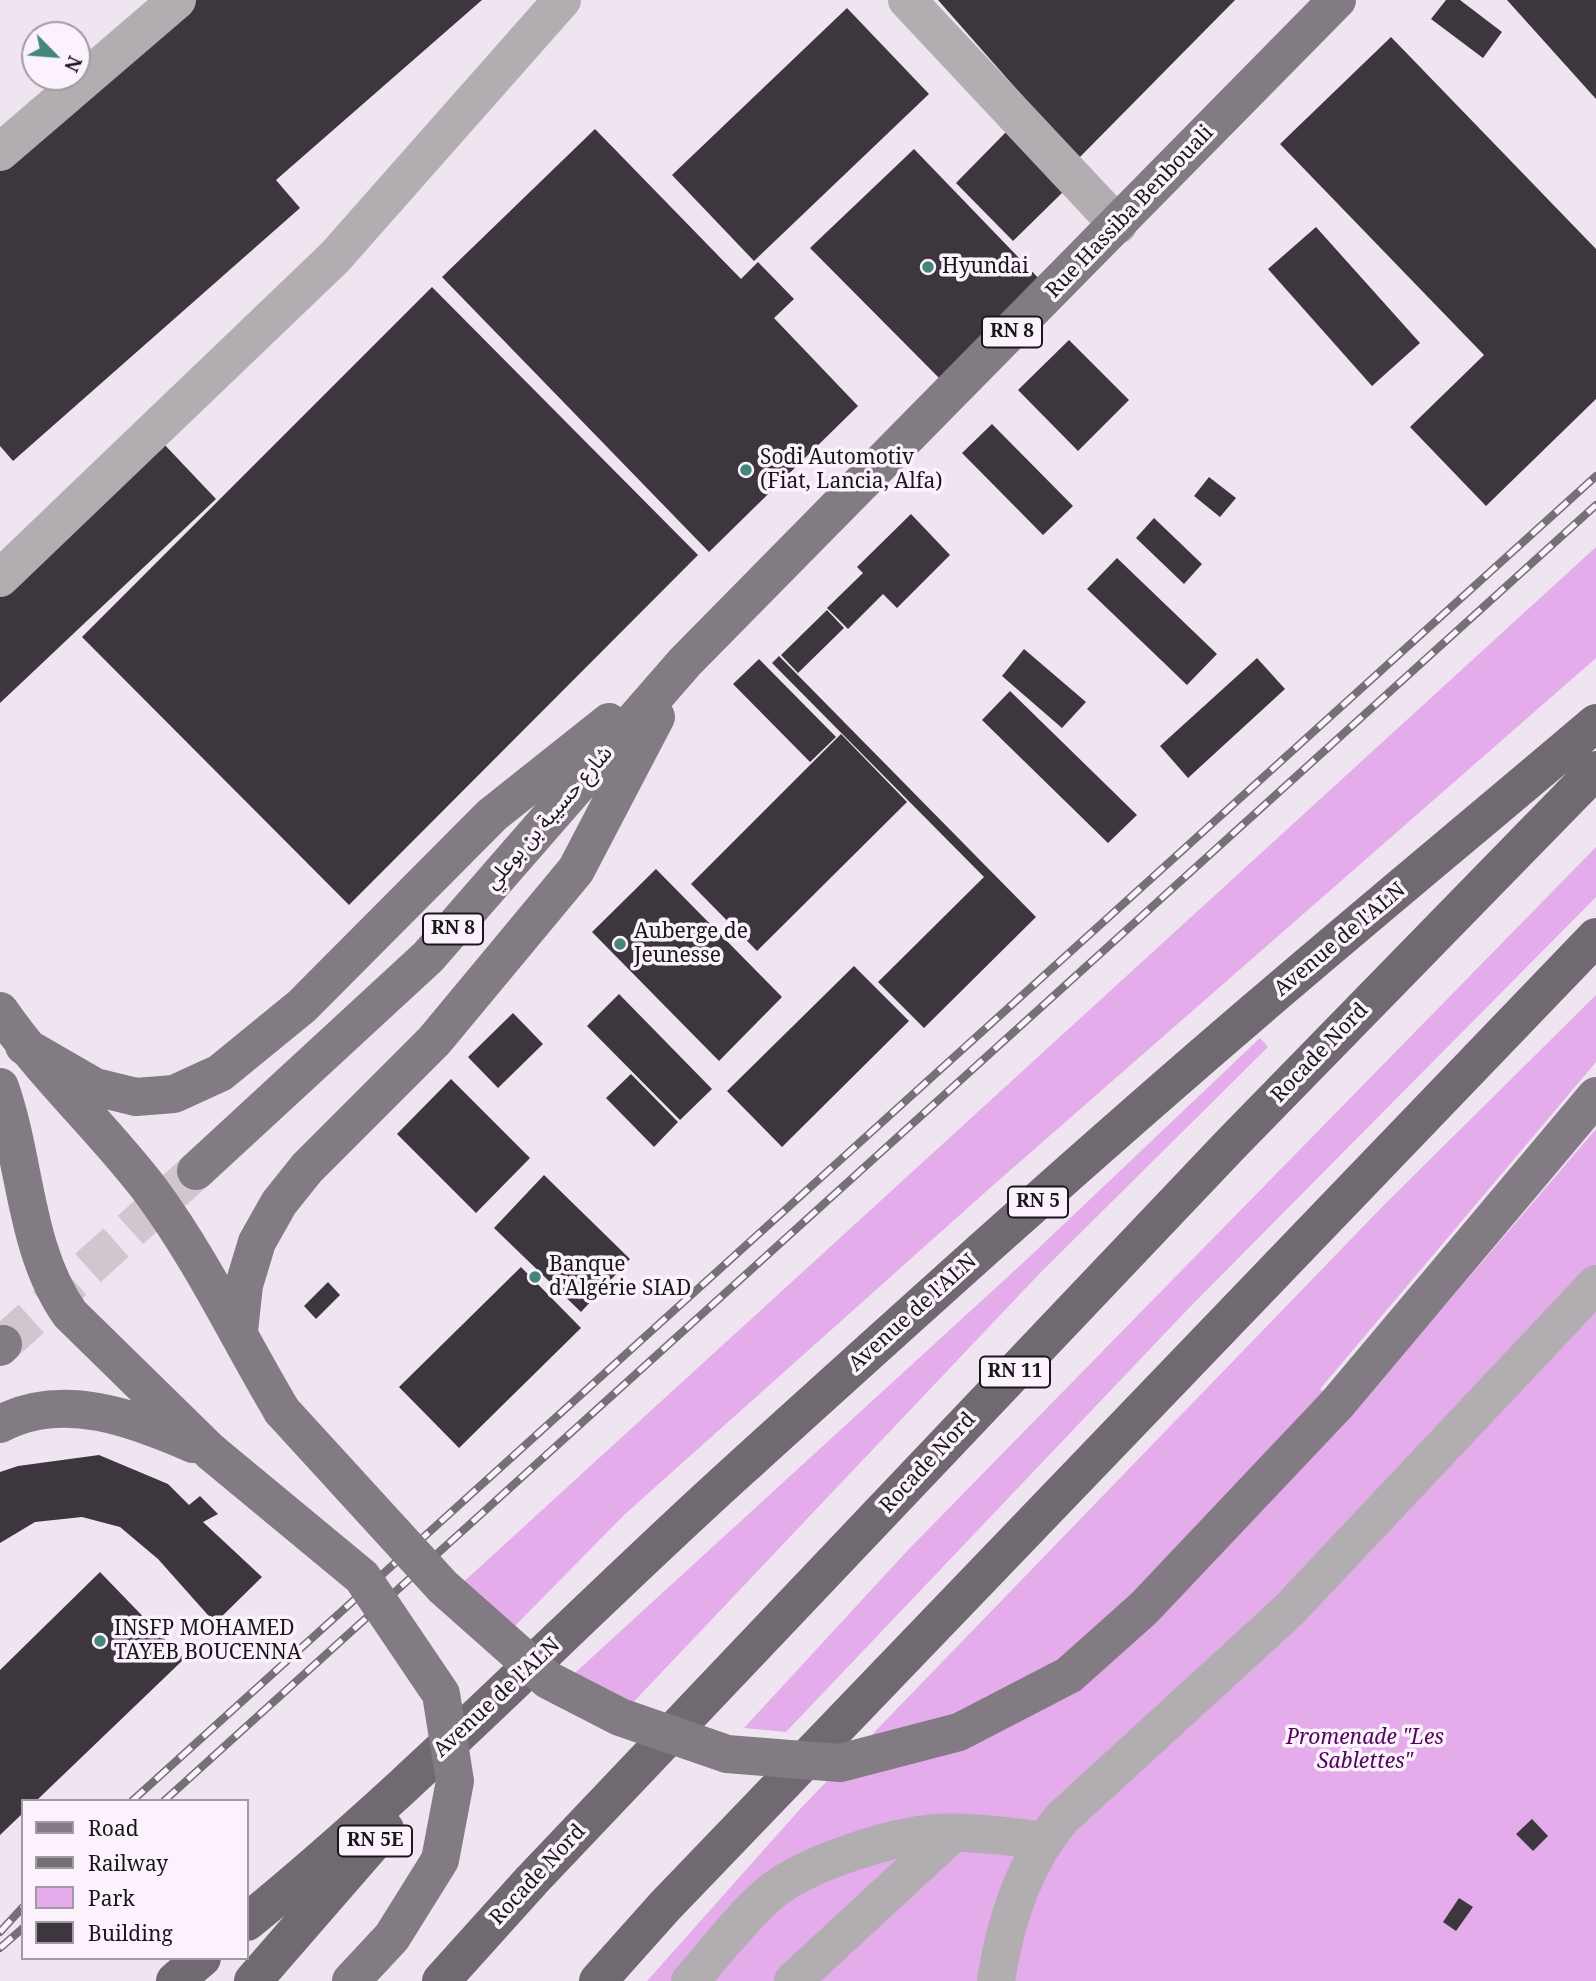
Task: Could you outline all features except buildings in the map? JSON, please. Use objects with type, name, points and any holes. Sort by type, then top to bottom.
[{"type":"highway","name":"Avenue de l'ALN","points":[[248,1921],[296,1882],[496,1700],[706,1499],[914,1312],[1255,1011],[1596,723]]},
{"type":"highway","name":"Rocade Nord","points":[[441,1981],[541,1870],[1231,1144],[1596,770]]},
{"type":"highway","points":[[598,1981],[665,1906],[1596,937]]},
{"type":"highway","name":"RN 5E","points":[[253,1981],[496,1700]]},
{"type":"highway","points":[[175,1981],[200,1960]]},
{"type":"main road","name":"Rue Hassiba Benbouali","points":[[685,662],[1337,0]]},
{"type":"main road","points":[[24,1046],[95,1087],[136,1097],[174,1094],[220,1073],[302,1006],[492,815],[685,662]]},
{"type":"main road","points":[[239,1331],[244,1286],[257,1242],[279,1203],[307,1167],[434,1041],[576,870],[685,662]]},
{"type":"main road","name":"شارع حسيبة بن بوعلي","points":[[196,1171],[428,957],[685,662]]},
{"type":"main road","points":[[0,1012],[24,1046],[114,1145],[188,1243],[282,1411],[443,1587],[548,1680],[620,1717],[727,1754],[840,1763],[959,1732],[1069,1675],[1144,1608],[1337,1404],[1596,1096]]},
{"type":"main road","points":[[0,1087],[36,1238],[54,1291],[70,1314],[211,1452],[362,1577],[441,1694],[455,1781],[440,1860],[392,1937],[351,1981]]},
{"type":"main road","points":[[0,1424],[36,1412],[68,1408],[126,1418],[211,1452]]},
{"type":"street","points":[[0,152],[177,0]]},
{"type":"street","points":[[0,579],[335,257],[562,0]]},
{"type":"street","points":[[907,0],[1118,225]]},
{"type":"street","points":[[996,1981],[1013,1909],[1030,1864],[1044,1840],[1088,1793],[1288,1611],[1596,1284]]},
{"type":"street","points":[[690,1981],[768,1894],[790,1879],[834,1859],[916,1835],[953,1833],[1044,1840]]},
{"type":"street","points":[[793,1981],[953,1833]]},
{"type":"green space","points":[[1596,547],[1596,658],[990,1188],[624,1515],[510,1631],[459,1586]]},
{"type":"green space","points":[[1596,847],[1596,897],[1189,1308],[786,1732],[744,1728],[908,1550]]},
{"type":"green space","name":"Promenade \"Les Sablettes\"","points":[[1596,995],[1596,1062],[1320,1389],[1351,1415],[1596,1129],[1596,1981],[647,1981],[801,1808],[1384,1205]]},
{"type":"green space","points":[[1260,1038],[1268,1047],[1041,1272],[625,1711],[565,1682],[1025,1261]]},
{"type":"tunnel","points":[[3,1344],[196,1171]]},
{"type":"railway","points":[[134,1799],[1596,476]]},
{"type":"railway","points":[[166,1799],[1596,505]]},
{"type":"railway","points":[[0,1932],[21,1909]]},
{"type":"railway","points":[[0,1948],[21,1930]]},
{"type":"place","name":"Hyundai","points":[[928,267]]},
{"type":"place","name":"Sodi Automotiv (Fiat, Lancia, Alfa)","points":[[746,470]]},
{"type":"place","name":"Auberge de Jeunesse","points":[[620,944]]},
{"type":"place","name":"Banque d'Algérie SIAD","points":[[535,1277]]},
{"type":"place","name":"INSFP MOHAMED TAYEB BOUCENNA","points":[[100,1641]]}]
